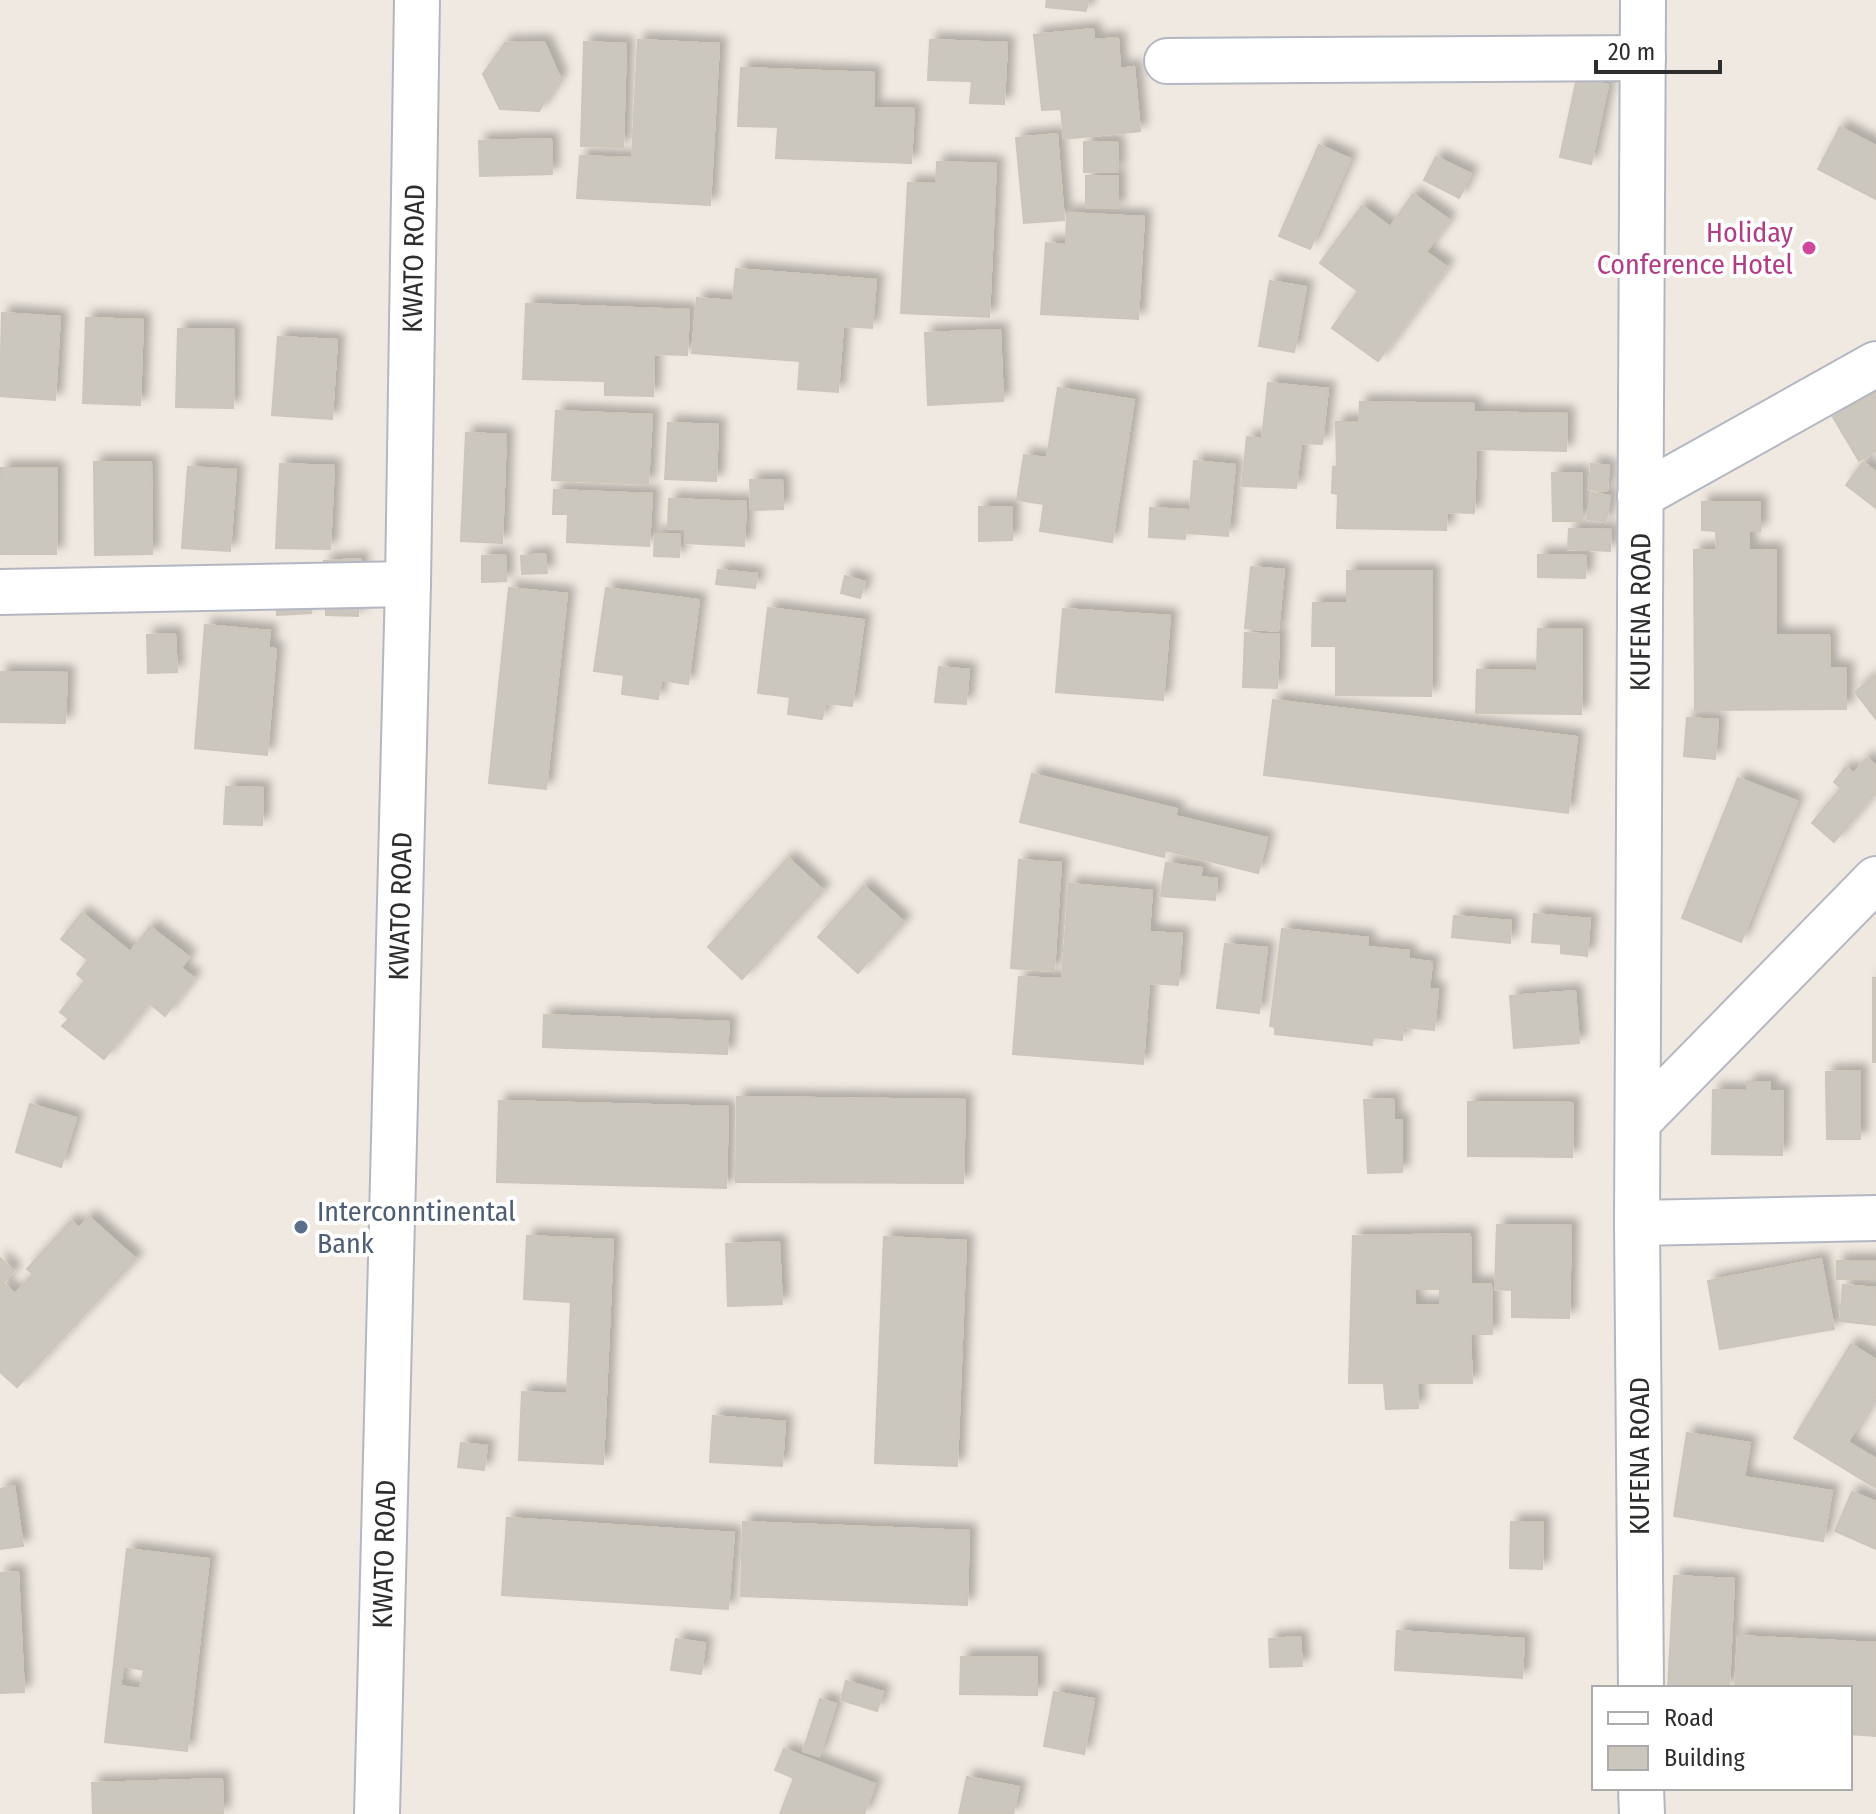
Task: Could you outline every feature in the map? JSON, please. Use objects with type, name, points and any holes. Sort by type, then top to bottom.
[{"type":"street","name":"KWATO ROAD","points":[[377,1814],[408,584],[417,0]]},
{"type":"street","name":"KUFENA ROAD","points":[[1641,1686],[1637,1223],[1643,0]]},
{"type":"street","points":[[1167,61],[1643,58]]},
{"type":"street","points":[[1640,496],[1876,364]]},
{"type":"street","points":[[0,592],[408,584]]},
{"type":"street","points":[[1638,1122],[1876,879]]},
{"type":"street","points":[[1637,1223],[1876,1218]]},
{"type":"street","points":[[1641,1790],[1642,1814]]},
{"type":"building","points":[[1047,0],[1088,0],[1086,11],[1046,7]]},
{"type":"building","points":[[1093,29],[1094,40],[1118,38],[1120,69],[1134,67],[1140,131],[1064,139],[1061,109],[1042,110],[1034,35]]},
{"type":"building","points":[[638,40],[719,44],[710,205],[577,198],[580,156],[632,158]]},
{"type":"building","points":[[930,40],[1007,43],[1004,104],[970,103],[972,81],[928,80]]},
{"type":"building","points":[[544,42],[560,78],[539,111],[500,109],[483,74],[505,43]]},
{"type":"building","points":[[584,42],[626,44],[623,147],[581,146]]},
{"type":"building","points":[[741,68],[874,73],[873,108],[914,109],[911,163],[776,158],[778,127],[738,126]]},
{"type":"building","points":[[1577,78],[1608,85],[1591,164],[1560,157]]},
{"type":"building","points":[[1840,127],[1876,146],[1876,199],[1818,169]]},
{"type":"building","points":[[1057,134],[1064,220],[1024,223],[1016,138]]},
{"type":"building","points":[[551,139],[552,174],[480,176],[479,141]]},
{"type":"building","points":[[1084,142],[1117,142],[1118,171],[1084,172]]},
{"type":"building","points":[[1319,145],[1350,159],[1310,249],[1279,236]]},
{"type":"building","points":[[1436,157],[1471,174],[1459,198],[1424,180]]},
{"type":"building","points":[[937,162],[996,164],[989,317],[901,313],[908,183],[936,184]]},
{"type":"building","points":[[1086,176],[1118,176],[1118,208],[1086,208]]},
{"type":"building","points":[[1413,194],[1449,220],[1426,252],[1447,267],[1378,361],[1332,328],[1358,291],[1320,263],[1362,206],[1390,227]]},
{"type":"building","points":[[1067,213],[1144,217],[1138,319],[1041,314],[1046,243],[1066,245]]},
{"type":"building","points":[[736,269],[876,280],[872,328],[843,326],[838,392],[798,389],[800,361],[692,353],[697,298],[733,301]]},
{"type":"building","points":[[1270,281],[1306,287],[1294,352],[1259,346]]},
{"type":"building","points":[[526,304],[689,310],[687,355],[654,354],[653,396],[605,395],[605,381],[523,379]]},
{"type":"building","points":[[2,313],[60,317],[55,400],[0,396]]},
{"type":"building","points":[[86,318],[143,320],[140,405],[83,403]]},
{"type":"building","points":[[178,329],[234,330],[233,408],[176,407]]},
{"type":"building","points":[[1000,330],[1003,401],[928,405],[925,333]]},
{"type":"building","points":[[278,337],[337,340],[332,419],[272,415]]},
{"type":"building","points":[[1268,383],[1328,389],[1322,444],[1301,443],[1296,488],[1242,486],[1247,437],[1262,439]]},
{"type":"building","points":[[1058,388],[1134,400],[1112,542],[1040,531],[1044,504],[1017,500],[1024,455],[1047,458]]},
{"type":"building","points":[[1876,391],[1876,451],[1859,461],[1833,417]]},
{"type":"building","points":[[1360,402],[1474,404],[1474,412],[1567,414],[1566,451],[1476,449],[1474,513],[1447,512],[1446,530],[1337,528],[1338,494],[1332,493],[1333,467],[1337,466],[1336,422],[1359,422]]},
{"type":"building","points":[[556,411],[652,415],[648,484],[552,480]]},
{"type":"building","points":[[668,423],[718,425],[716,481],[665,479]]},
{"type":"building","points":[[466,433],[506,435],[502,543],[461,541]]},
{"type":"building","points":[[1194,461],[1235,465],[1228,536],[1188,533]]},
{"type":"building","points":[[94,462],[151,462],[152,554],[95,555]]},
{"type":"building","points":[[1863,462],[1876,472],[1876,508],[1846,485]]},
{"type":"building","points":[[280,464],[334,466],[330,549],[276,548]]},
{"type":"building","points":[[1591,464],[1609,466],[1607,491],[1589,489]]},
{"type":"building","points":[[188,467],[236,470],[230,551],[182,548]]},
{"type":"building","points":[[1,468],[57,468],[56,554],[0,554]]},
{"type":"building","points":[[1552,473],[1582,473],[1582,521],[1553,521]]},
{"type":"building","points":[[750,480],[782,480],[783,509],[751,510]]},
{"type":"building","points":[[554,490],[652,494],[649,546],[567,542],[568,514],[553,514]]},
{"type":"building","points":[[1592,493],[1610,496],[1606,522],[1587,519]]},
{"type":"building","points":[[669,499],[746,502],[744,546],[685,543],[685,529],[668,528]]},
{"type":"building","points":[[1702,502],[1760,502],[1760,531],[1749,531],[1749,550],[1776,550],[1776,635],[1829,635],[1830,668],[1846,668],[1846,709],[1695,710],[1694,550],[1717,550],[1716,531],[1702,530]]},
{"type":"building","points":[[979,507],[1012,507],[1012,540],[979,541]]},
{"type":"building","points":[[1150,508],[1187,510],[1185,539],[1149,537]]},
{"type":"building","points":[[1569,529],[1611,530],[1610,551],[1568,549]]},
{"type":"building","points":[[655,534],[680,535],[679,557],[654,556]]},
{"type":"building","points":[[545,554],[547,573],[522,574],[521,556]]},
{"type":"building","points":[[505,555],[506,581],[482,582],[482,556]]},
{"type":"building","points":[[1538,555],[1586,556],[1585,578],[1538,577]]},
{"type":"building","points":[[361,559],[361,575],[325,577],[324,561]]},
{"type":"building","points":[[1251,567],[1284,570],[1278,631],[1245,628]]},
{"type":"building","points":[[718,570],[757,574],[755,588],[716,584]]},
{"type":"building","points":[[1347,571],[1432,571],[1431,696],[1336,695],[1336,646],[1312,646],[1313,603],[1347,603]]},
{"type":"building","points":[[845,576],[865,582],[860,598],[841,593]]},
{"type":"building","points":[[509,588],[567,594],[546,789],[489,783]]},
{"type":"building","points":[[606,588],[699,600],[688,684],[661,680],[658,699],[622,694],[624,675],[594,671]]},
{"type":"building","points":[[311,597],[311,613],[277,615],[276,598]]},
{"type":"building","points":[[326,598],[359,598],[358,616],[326,615]]},
{"type":"building","points":[[768,608],[864,620],[852,706],[825,703],[822,719],[788,714],[790,697],[758,693]]},
{"type":"building","points":[[1063,609],[1170,616],[1163,700],[1056,692]]},
{"type":"building","points":[[205,625],[270,631],[268,648],[276,649],[267,755],[195,748]]},
{"type":"building","points":[[1538,629],[1582,629],[1581,714],[1476,713],[1477,670],[1537,671]]},
{"type":"building","points":[[1245,633],[1279,635],[1277,688],[1243,687]]},
{"type":"building","points":[[175,634],[177,672],[148,673],[147,635]]},
{"type":"building","points":[[939,667],[969,670],[966,704],[935,702]]},
{"type":"building","points":[[0,672],[67,673],[65,723],[0,722]]},
{"type":"building","points":[[1876,675],[1876,719],[1855,692]]},
{"type":"building","points":[[1273,700],[1577,737],[1568,813],[1264,775]]},
{"type":"building","points":[[1687,718],[1718,720],[1715,759],[1684,756]]},
{"type":"building","points":[[1867,758],[1876,766],[1876,792],[1834,842],[1812,823],[1841,788],[1834,782],[1846,767],[1853,774]]},
{"type":"building","points":[[1032,774],[1177,809],[1175,816],[1267,838],[1258,873],[1165,850],[1164,857],[1020,822]]},
{"type":"building","points":[[1738,778],[1797,801],[1741,942],[1682,918]]},
{"type":"building","points":[[226,787],[263,788],[262,825],[224,824]]},
{"type":"building","points":[[788,858],[823,890],[742,979],[708,947]]},
{"type":"building","points":[[1019,860],[1061,863],[1054,971],[1011,968]]},
{"type":"building","points":[[1166,863],[1202,868],[1200,877],[1217,879],[1215,900],[1161,896]]},
{"type":"building","points":[[1069,884],[1152,891],[1149,932],[1182,934],[1178,985],[1149,983],[1143,1064],[1013,1054],[1019,977],[1062,979]]},
{"type":"building","points":[[864,886],[904,922],[858,973],[818,937]]},
{"type":"building","points":[[82,913],[130,952],[150,927],[189,957],[181,968],[194,978],[165,1016],[149,1003],[104,1059],[62,1026],[69,1019],[60,1012],[85,981],[77,974],[88,960],[61,939]]},
{"type":"building","points":[[1534,914],[1590,919],[1587,956],[1561,953],[1561,944],[1532,942]]},
{"type":"building","points":[[1454,916],[1511,921],[1510,943],[1452,937]]},
{"type":"building","points":[[1282,929],[1368,938],[1367,947],[1409,951],[1408,959],[1432,962],[1429,989],[1438,990],[1434,1030],[1403,1027],[1402,1040],[1373,1037],[1372,1045],[1275,1034],[1275,1027],[1270,1026]]},
{"type":"building","points":[[1225,944],[1267,948],[1259,1013],[1217,1008]]},
{"type":"building","points":[[1873,978],[1876,978],[1876,1062],[1873,1062]]},
{"type":"building","points":[[1575,991],[1579,1043],[1514,1048],[1510,996]]},
{"type":"building","points":[[544,1015],[729,1022],[727,1054],[543,1047]]},
{"type":"building","points":[[1860,1071],[1860,1139],[1827,1139],[1826,1072]]},
{"type":"building","points":[[1747,1082],[1770,1082],[1770,1091],[1783,1091],[1782,1155],[1712,1154],[1713,1090],[1747,1091]]},
{"type":"building","points":[[737,1097],[965,1100],[963,1183],[736,1182]]},
{"type":"building","points":[[1393,1099],[1394,1120],[1402,1120],[1402,1172],[1368,1173],[1364,1100]]},
{"type":"building","points":[[499,1101],[728,1107],[726,1188],[497,1182]]},
{"type":"building","points":[[1468,1102],[1573,1103],[1572,1157],[1468,1156]]},
{"type":"building","points":[[30,1104],[76,1118],[61,1167],[16,1152]]},
{"type":"building","points":[[89,1217],[136,1259],[17,1387],[0,1372],[0,1258],[14,1271],[3,1283],[15,1294],[33,1274],[27,1269],[71,1221],[79,1228]]},
{"type":"building","points":[[1497,1225],[1571,1226],[1569,1318],[1512,1317],[1512,1290],[1495,1289]]},
{"type":"building","points":[[1470,1234],[1471,1284],[1491,1284],[1492,1334],[1470,1334],[1472,1383],[1417,1383],[1418,1408],[1386,1409],[1384,1383],[1349,1383],[1353,1236]],"holes":[[[1414,1289],[1440,1289],[1440,1305],[1415,1305]]]},
{"type":"building","points":[[527,1236],[613,1240],[603,1464],[519,1460],[522,1392],[567,1394],[571,1302],[524,1299]]},
{"type":"building","points":[[884,1237],[966,1241],[957,1466],[875,1463]]},
{"type":"building","points":[[779,1242],[782,1304],[728,1306],[726,1244]]},
{"type":"building","points":[[1821,1259],[1834,1329],[1720,1349],[1708,1281]]},
{"type":"building","points":[[1837,1261],[1876,1261],[1876,1279],[1837,1279]]},
{"type":"building","points":[[1843,1285],[1876,1288],[1876,1325],[1840,1321]]},
{"type":"building","points":[[1851,1344],[1876,1360],[1876,1396],[1848,1442],[1876,1459],[1876,1488],[1794,1438]]},
{"type":"building","points":[[713,1416],[785,1422],[782,1466],[710,1462]]},
{"type":"building","points":[[1687,1433],[1750,1443],[1744,1477],[1832,1491],[1823,1541],[1674,1516]]},
{"type":"building","points":[[461,1443],[487,1446],[484,1470],[458,1467]]},
{"type":"building","points":[[14,1486],[23,1546],[0,1549],[0,1489]]},
{"type":"building","points":[[1852,1492],[1876,1502],[1876,1549],[1835,1531]]},
{"type":"building","points":[[507,1518],[734,1533],[728,1609],[502,1595]]},
{"type":"building","points":[[743,1522],[969,1531],[967,1605],[741,1596]]},
{"type":"building","points":[[1511,1522],[1543,1522],[1542,1569],[1510,1568]]},
{"type":"building","points":[[127,1549],[209,1559],[187,1751],[105,1742]],"holes":[[[123,1666],[144,1670],[140,1689],[120,1686]]]},
{"type":"building","points":[[18,1572],[24,1692],[0,1693],[0,1573]]},
{"type":"building","points":[[1674,1576],[1734,1579],[1729,1686],[1668,1686]]},
{"type":"building","points":[[1397,1631],[1524,1639],[1522,1678],[1395,1670]]},
{"type":"building","points":[[1738,1636],[1876,1643],[1876,1736],[1852,1734],[1852,1686],[1735,1686]]},
{"type":"building","points":[[1300,1637],[1302,1666],[1270,1667],[1269,1639]]},
{"type":"building","points":[[676,1639],[705,1643],[701,1674],[671,1670]]},
{"type":"building","points":[[961,1657],[1037,1657],[1037,1695],[960,1694]]},
{"type":"building","points":[[846,1681],[883,1692],[877,1711],[841,1700]]},
{"type":"building","points":[[1054,1692],[1094,1699],[1084,1754],[1044,1746]]},
{"type":"building","points":[[820,1699],[836,1704],[819,1756],[803,1751]]},
{"type":"building","points":[[784,1749],[875,1784],[864,1814],[780,1814],[794,1778],[775,1770]]},
{"type":"building","points":[[967,1777],[1019,1787],[1013,1814],[959,1814]]},
{"type":"building","points":[[222,1779],[223,1814],[93,1814],[92,1783]]},
{"type":"place","name":"Holiday Conference Hotel","points":[[1809,248]]},
{"type":"place","name":"Interconntinental Bank","points":[[301,1227]]}]
